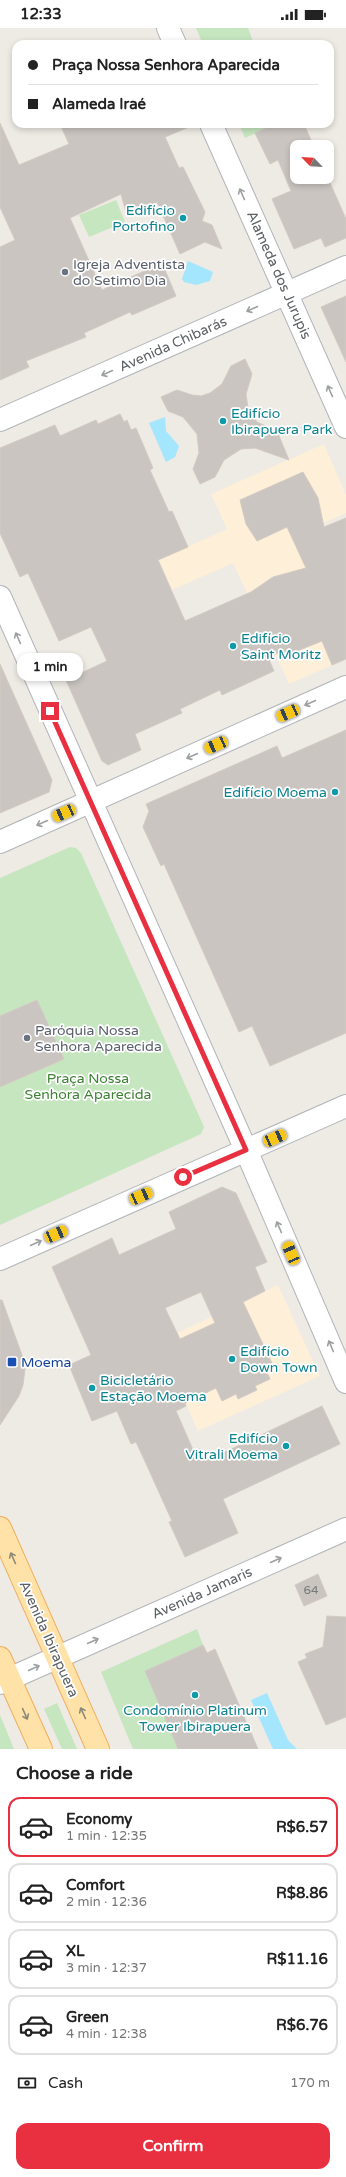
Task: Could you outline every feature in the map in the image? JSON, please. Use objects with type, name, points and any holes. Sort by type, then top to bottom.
[{"type":"main road","name":"Avenida Ibirapuera","points":[[0,1528],[98,1749]]},
{"type":"main road","points":[[0,1658],[5,1681],[41,1749]]},
{"type":"street","points":[[168,28],[173,40]]},
{"type":"street","name":"Alameda dos Jurupis","points":[[213,128],[346,427]]},
{"type":"street","name":"Avenida Chibarás","points":[[0,420],[346,267]]},
{"type":"street","points":[[0,598],[246,1150],[346,1382]]},
{"type":"street","points":[[0,842],[346,687]]},
{"type":"street","points":[[0,1259],[346,1106]]},
{"type":"street","name":"Avenida Jamaris","points":[[5,1681],[346,1529]]},
{"type":"shaded area","points":[[324,444],[346,495],[346,513],[292,537],[346,653],[346,659],[289,684],[233,563],[172,590],[159,560],[227,529],[211,494]]},
{"type":"shaded area","points":[[278,1285],[320,1376],[198,1431],[158,1342]]},
{"type":"green space","points":[[196,28],[248,28],[252,40],[201,40]]},
{"type":"green space","points":[[241,128],[267,128],[245,138]]},
{"type":"green space","points":[[116,200],[125,222],[89,237],[79,215]]},
{"type":"green space","name":"Praça Nossa Senhora Aparecida","points":[[70,847],[76,848],[81,853],[204,1127],[201,1134],[0,1225],[0,878]]},
{"type":"green space","points":[[197,1629],[203,1645],[145,1671],[178,1749],[133,1749],[101,1672]]},
{"type":"green space","points":[[57,1703],[77,1749],[62,1749],[44,1709]]},
{"type":"green space","points":[[0,1715],[14,1749],[0,1749]]},
{"type":"water","points":[[188,261],[213,272],[210,281],[196,285],[184,282],[182,279]]},
{"type":"water","points":[[165,417],[166,431],[179,446],[175,457],[166,462],[149,423]]},
{"type":"water","points":[[267,1693],[288,1740],[297,1749],[273,1749],[251,1700]]},
{"type":"building","points":[[0,123],[19,165],[69,144],[62,128],[186,128],[165,137],[179,168],[183,167],[205,212],[202,221],[212,225],[222,249],[205,242],[180,254],[157,202],[127,216],[121,194],[70,218],[102,290],[162,263],[176,296],[132,315],[130,312],[84,333],[86,337],[26,361],[29,367],[0,380],[0,247],[15,240],[0,207]]},
{"type":"building","points":[[266,128],[306,128],[311,140],[290,140],[290,184],[331,184],[346,219],[346,238],[325,247],[321,238],[294,249],[272,199],[291,191],[278,160],[270,164],[255,133]]},
{"type":"building","points":[[346,296],[346,362],[321,307]]},
{"type":"building","name":"Edifício Ibirapuera Park","points":[[245,359],[252,374],[246,394],[248,408],[257,422],[277,431],[289,460],[255,448],[241,449],[224,460],[215,477],[200,484],[193,469],[199,453],[197,434],[183,417],[168,411],[161,397],[177,390],[192,395],[201,396],[210,393],[222,384],[231,366]]},
{"type":"building","points":[[120,414],[124,422],[127,420],[131,430],[136,428],[153,468],[150,470],[169,512],[172,511],[188,547],[158,560],[185,621],[251,592],[273,577],[306,568],[287,527],[257,541],[246,524],[240,500],[303,472],[318,498],[324,527],[346,518],[346,659],[332,665],[322,641],[297,651],[267,655],[274,671],[222,695],[220,690],[180,709],[182,713],[135,734],[141,750],[108,765],[102,761],[66,680],[107,661],[91,627],[59,641],[28,573],[20,577],[0,533],[0,448],[55,425],[60,436],[96,420],[98,424]]},
{"type":"building","points":[[0,664],[52,780],[49,792],[0,813]]},
{"type":"building","points":[[346,730],[346,1033],[270,1066],[252,1026],[239,1032],[164,864],[161,866],[143,827],[149,811],[146,804],[277,746],[282,758]]},
{"type":"building","name":"Paróquia Nossa Senhora Aparecida","points":[[37,1000],[64,1059],[0,1087],[0,1016]]},
{"type":"building","points":[[222,1187],[236,1193],[267,1262],[255,1267],[265,1291],[243,1302],[272,1363],[264,1366],[270,1379],[255,1386],[257,1390],[238,1399],[236,1394],[222,1401],[216,1388],[185,1403],[186,1406],[176,1411],[194,1452],[200,1449],[206,1461],[322,1406],[340,1444],[223,1499],[238,1533],[185,1557],[169,1522],[172,1521],[143,1457],[136,1442],[131,1444],[117,1411],[92,1421],[69,1365],[91,1355],[52,1267],[112,1238],[119,1255],[176,1229],[169,1212]],"holes":[[[201,1292],[215,1323],[180,1339],[165,1308]]]},
{"type":"building","name":"Moema","points":[[0,1300],[2,1300],[22,1355],[25,1369],[23,1385],[19,1396],[0,1425]]},
{"type":"building","points":[[318,1574],[327,1596],[304,1606],[295,1585]]},
{"type":"building","points":[[327,1616],[346,1617],[346,1717],[326,1725],[298,1662],[307,1658],[305,1654],[323,1647]]},
{"type":"building","name":"Condomínio Platinum Tower Ibirapuera","points":[[203,1645],[207,1653],[215,1649],[258,1749],[178,1749],[145,1671]]},
{"type":"place","name":"Edifício Portofino","points":[[183,218]]},
{"type":"place","name":"Igreja Adventista do Setimo Dia","points":[[65,272]]},
{"type":"place","name":"Edifício Ibirapuera Park","points":[[223,421]]},
{"type":"place","name":"Edifício Saint Moritz","points":[[233,646]]},
{"type":"place","name":"Edifício Moema","points":[[335,792]]},
{"type":"place","name":"Paróquia Nossa Senhora Aparecida","points":[[27,1038]]},
{"type":"place","name":"Edifício Down Town","points":[[232,1359]]},
{"type":"place","name":"Moema","points":[[12,1362]]},
{"type":"place","name":"Bicicletário Estação Moema","points":[[92,1388]]},
{"type":"place","name":"Edifício Vitrali Moema","points":[[286,1446]]},
{"type":"place","name":"Condomínio Platinum Tower Ibirapuera","points":[[195,1695]]},
{"type":"route","points":[[50,711],[246,1150],[183,1177]]}]
